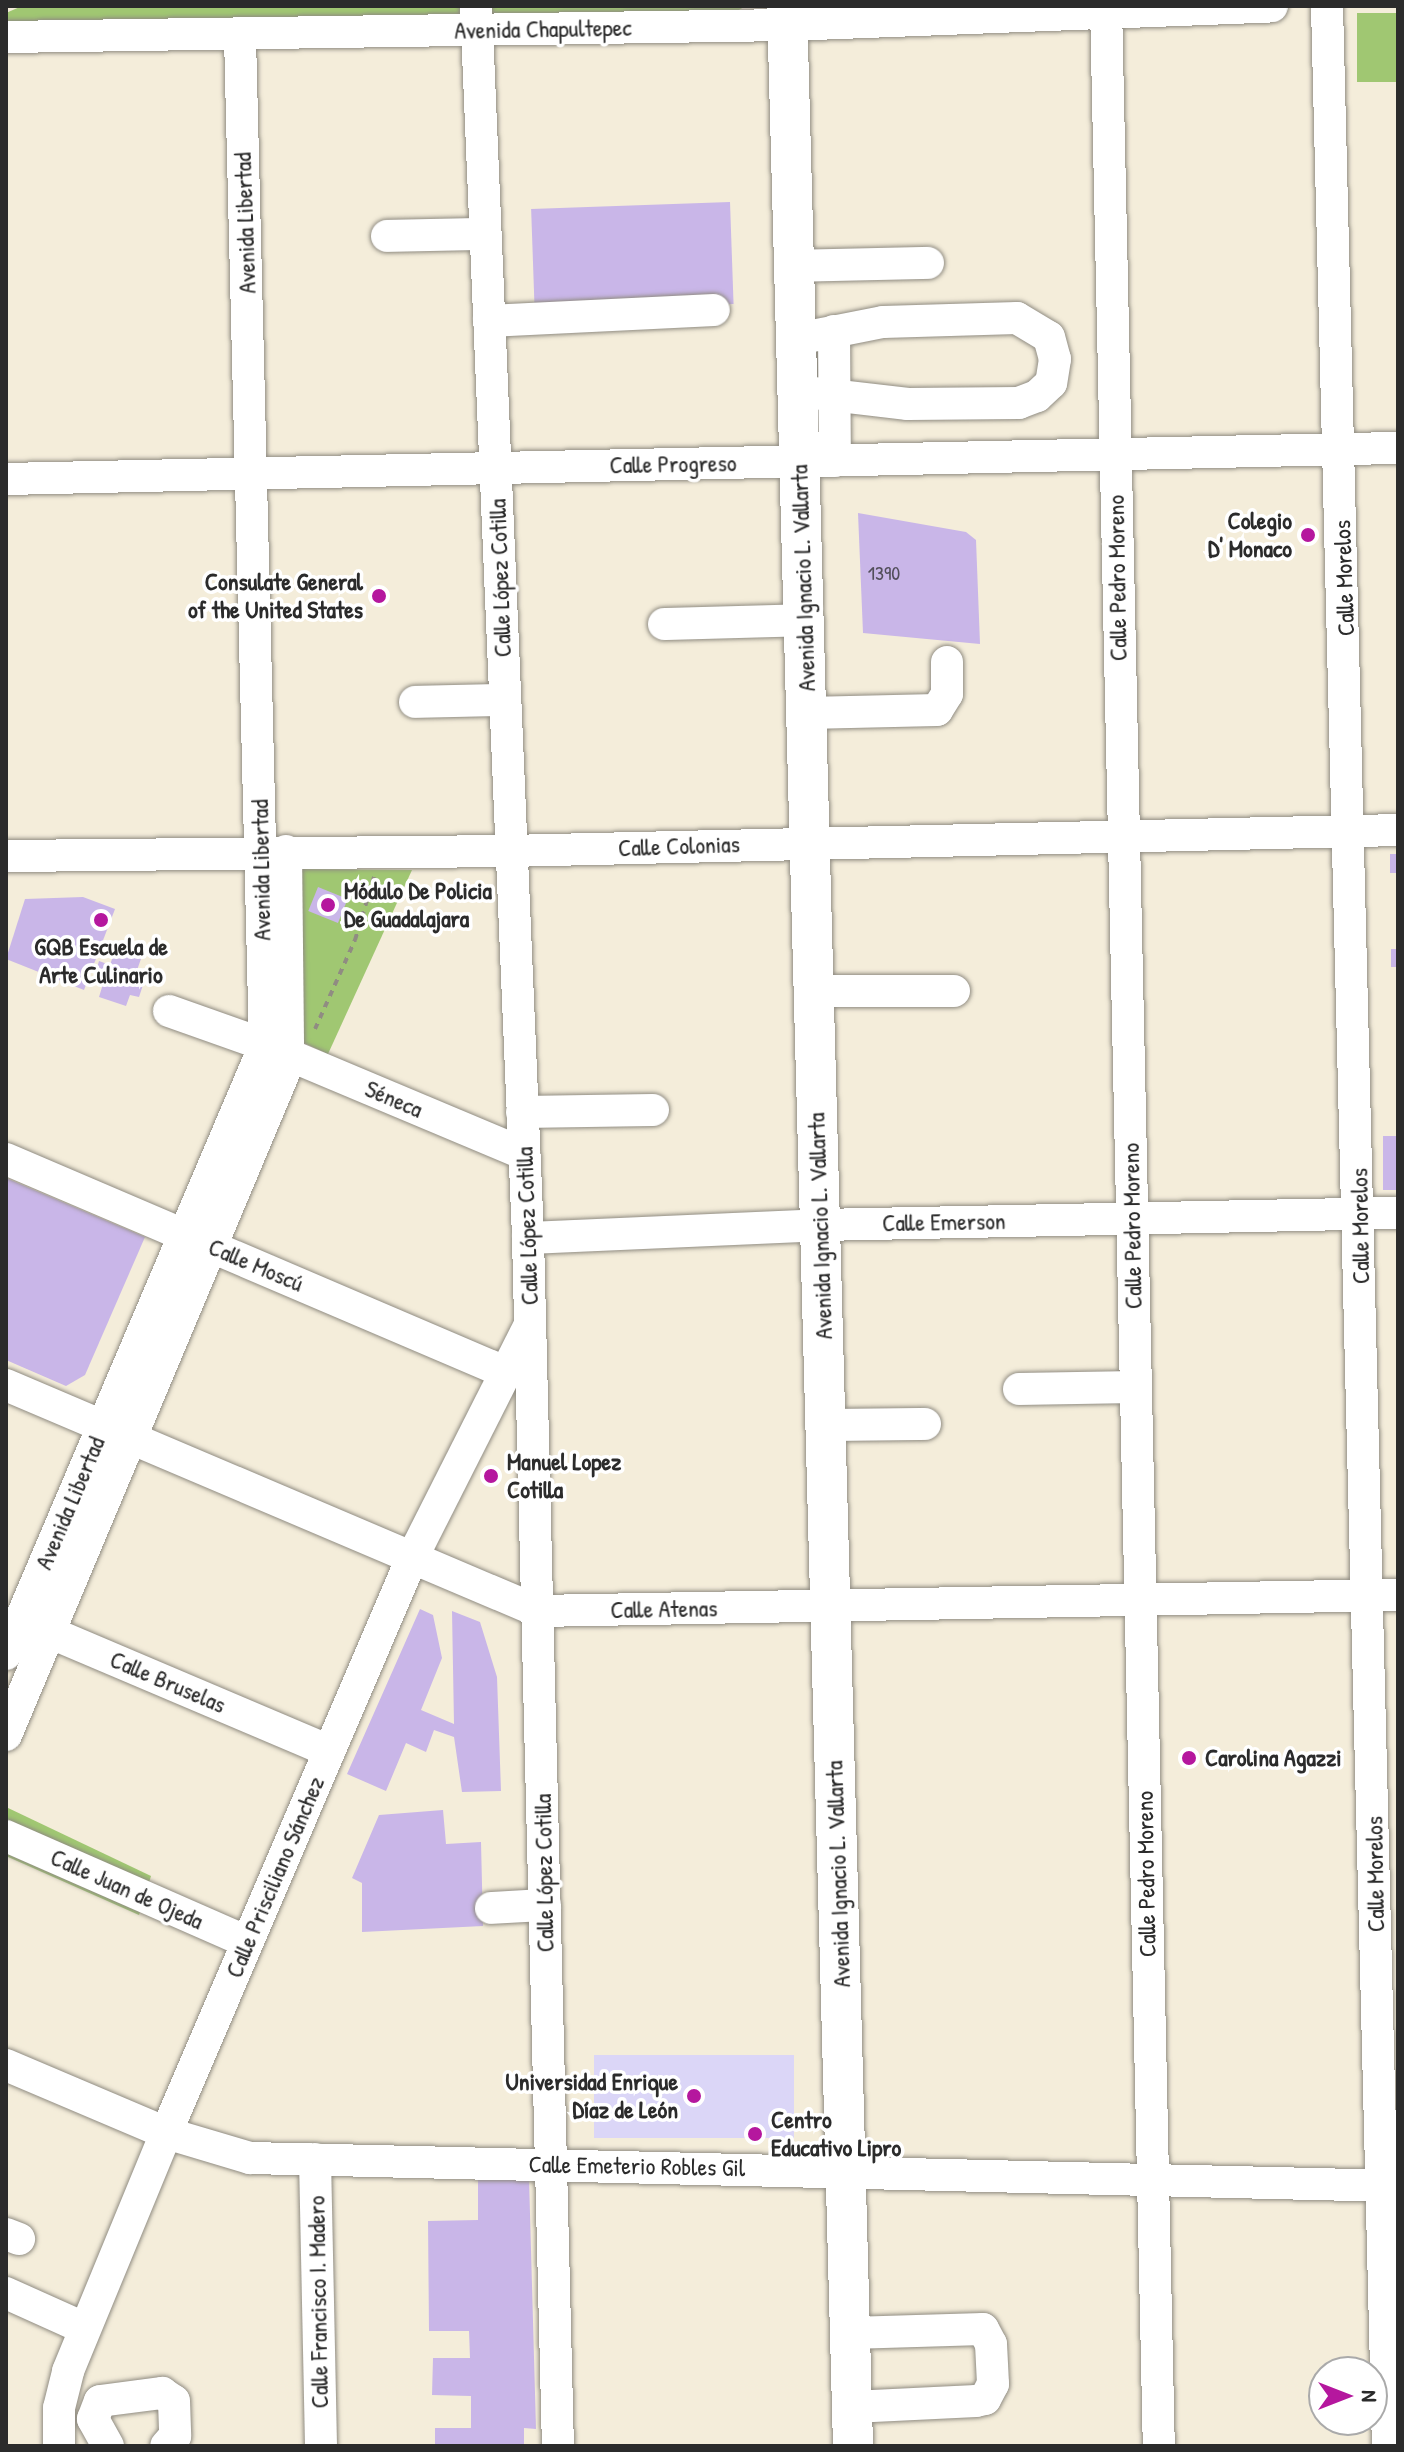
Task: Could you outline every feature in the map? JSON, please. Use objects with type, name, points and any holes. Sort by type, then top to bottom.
[{"type":"main road","name":"Avenida Ignacio L. Vallarta","points":[[788,15],[794,266],[815,335],[817,393],[818,461],[804,620],[853,2446]]},
{"type":"street","name":"Avenida Chapultepec","points":[[6,37],[240,34],[476,18],[1272,6]]},
{"type":"street","name":"Calle Morelos","points":[[1327,6],[1360,1214],[1383,1595],[1390,2186],[1388,2446]]},
{"type":"street","name":"Calle Pedro Moreno","points":[[1106,10],[1159,2446]]},
{"type":"street","name":"Calle López Cotilla","points":[[476,18],[496,468],[508,851],[528,1238],[558,2446]]},
{"type":"street","name":"Avenida Libertad","points":[[6,1654],[25,1622],[117,1432],[198,1241],[286,1054],[252,474],[240,34]]},
{"type":"street","points":[[387,236],[485,234]]},
{"type":"street","points":[[794,266],[928,263]]},
{"type":"street","points":[[489,321],[714,310]]},
{"type":"street","points":[[815,335],[905,320],[1017,318],[1049,337],[1055,359],[1051,383],[1037,396],[1019,403],[908,404],[817,393]]},
{"type":"street","name":"Calle Progreso","points":[[6,479],[1398,448]]},
{"type":"street","points":[[664,624],[804,620]]},
{"type":"street","points":[[807,713],[937,710],[947,694],[947,662]]},
{"type":"street","points":[[415,702],[504,700]]},
{"type":"street","name":"Calle Colonias","points":[[6,856],[508,851],[1398,830]]},
{"type":"street","points":[[814,991],[954,991]]},
{"type":"street","name":"Séneca","points":[[169,1011],[286,1054],[524,1154]]},
{"type":"street","points":[[522,1112],[653,1110]]},
{"type":"street","name":"Calle Moscú","points":[[6,1159],[505,1372]]},
{"type":"street","name":"Calle Emerson","points":[[528,1238],[820,1225],[1398,1213]]},
{"type":"street","name":"Calle Prisciliano Sánchez","points":[[59,2433],[68,2371],[166,2133],[412,1558],[530,1322]]},
{"type":"street","name":"Calle Atenas","points":[[6,1385],[538,1611],[1383,1595]]},
{"type":"street","points":[[1019,1389],[1135,1387]]},
{"type":"street","points":[[825,1425],[925,1424]]},
{"type":"street","name":"Avenida Libertad","points":[[6,1735],[25,1622]]},
{"type":"street","name":"Calle Bruselas","points":[[25,1622],[329,1751]]},
{"type":"street","name":"Calle Juan de Ojeda","points":[[6,1836],[247,1942]]},
{"type":"street","points":[[491,1908],[545,1905]]},
{"type":"street","name":"Calle Emeterio Robles Gil","points":[[6,2065],[166,2133],[222,2153],[315,2159],[1153,2177],[1390,2186]]},
{"type":"street","name":"Calle Francisco I. Madero","points":[[315,2159],[321,2446]]},
{"type":"street","points":[[6,2293],[84,2328]]},
{"type":"street","points":[[850,2326],[965,2316]]},
{"type":"street","points":[[850,2326],[983,2329],[991,2344],[993,2384],[985,2399],[976,2401],[852,2407]]},
{"type":"street","points":[[59,2433],[100,2432],[100,2401],[108,2397],[168,2395],[174,2401],[175,2436],[166,2446]]},
{"type":"path","points":[[286,1054],[355,940],[377,851]]},
{"type":"shaded area","name":"Universidad Enrique Díaz de León","points":[[594,2055],[794,2055],[794,2138],[594,2138]]},
{"type":"green space","points":[[22,6],[746,6],[735,12],[6,23],[6,13]]},
{"type":"green space","points":[[1357,13],[1398,13],[1398,82],[1357,82]]},
{"type":"green space","points":[[279,869],[412,870],[328,1054],[293,1038]]},
{"type":"green space","points":[[6,1807],[151,1876],[139,1915],[6,1856]]},
{"type":"building","points":[[730,202],[734,304],[535,311],[531,209]]},
{"type":"building","points":[[858,513],[966,532],[976,540],[980,644],[863,633]]},
{"type":"building","points":[[1390,854],[1398,854],[1398,873],[1390,873]]},
{"type":"building","name":"Módulo De Policia De Guadalajara","points":[[318,887],[348,899],[338,923],[308,911]]},
{"type":"building","points":[[83,897],[115,909],[84,990],[6,959],[25,899]]},
{"type":"building","points":[[116,947],[142,956],[136,973],[146,976],[139,997],[130,995],[126,1006],[99,997],[103,984],[93,981],[99,961],[110,965]]},
{"type":"building","points":[[1391,949],[1398,949],[1398,967],[1391,967]]},
{"type":"building","points":[[1383,1136],[1398,1136],[1398,1190],[1383,1190]]},
{"type":"building","points":[[6,1178],[145,1237],[85,1375],[66,1386],[6,1360]]},
{"type":"building","points":[[420,1609],[433,1615],[442,1658],[421,1710],[454,1724],[452,1611],[480,1622],[497,1677],[501,1791],[462,1792],[454,1737],[434,1730],[426,1752],[406,1743],[386,1791],[347,1774]]},
{"type":"building","points":[[443,1810],[446,1844],[481,1842],[483,1926],[362,1932],[362,1883],[352,1878],[379,1815]]},
{"type":"building","points":[[478,2178],[529,2178],[536,2429],[524,2428],[524,2446],[435,2446],[435,2428],[471,2428],[471,2396],[432,2395],[433,2358],[470,2358],[469,2331],[429,2331],[428,2221],[478,2220]]},
{"type":"place","name":"Colegio D' Monaco","points":[[1308,535]]},
{"type":"place","name":"Consulate General of the United States","points":[[379,596]]},
{"type":"place","name":"Módulo De Policia De Guadalajara","points":[[328,905]]},
{"type":"place","name":"GQB Escuela de Arte Culinario","points":[[101,920]]},
{"type":"place","name":"Manuel Lopez Cotilla","points":[[491,1476]]},
{"type":"place","name":"Carolina Agazzi","points":[[1189,1758]]},
{"type":"place","name":"Universidad Enrique Díaz de León","points":[[694,2096]]},
{"type":"place","name":"Centro Educativo Lipro","points":[[755,2134]]}]
